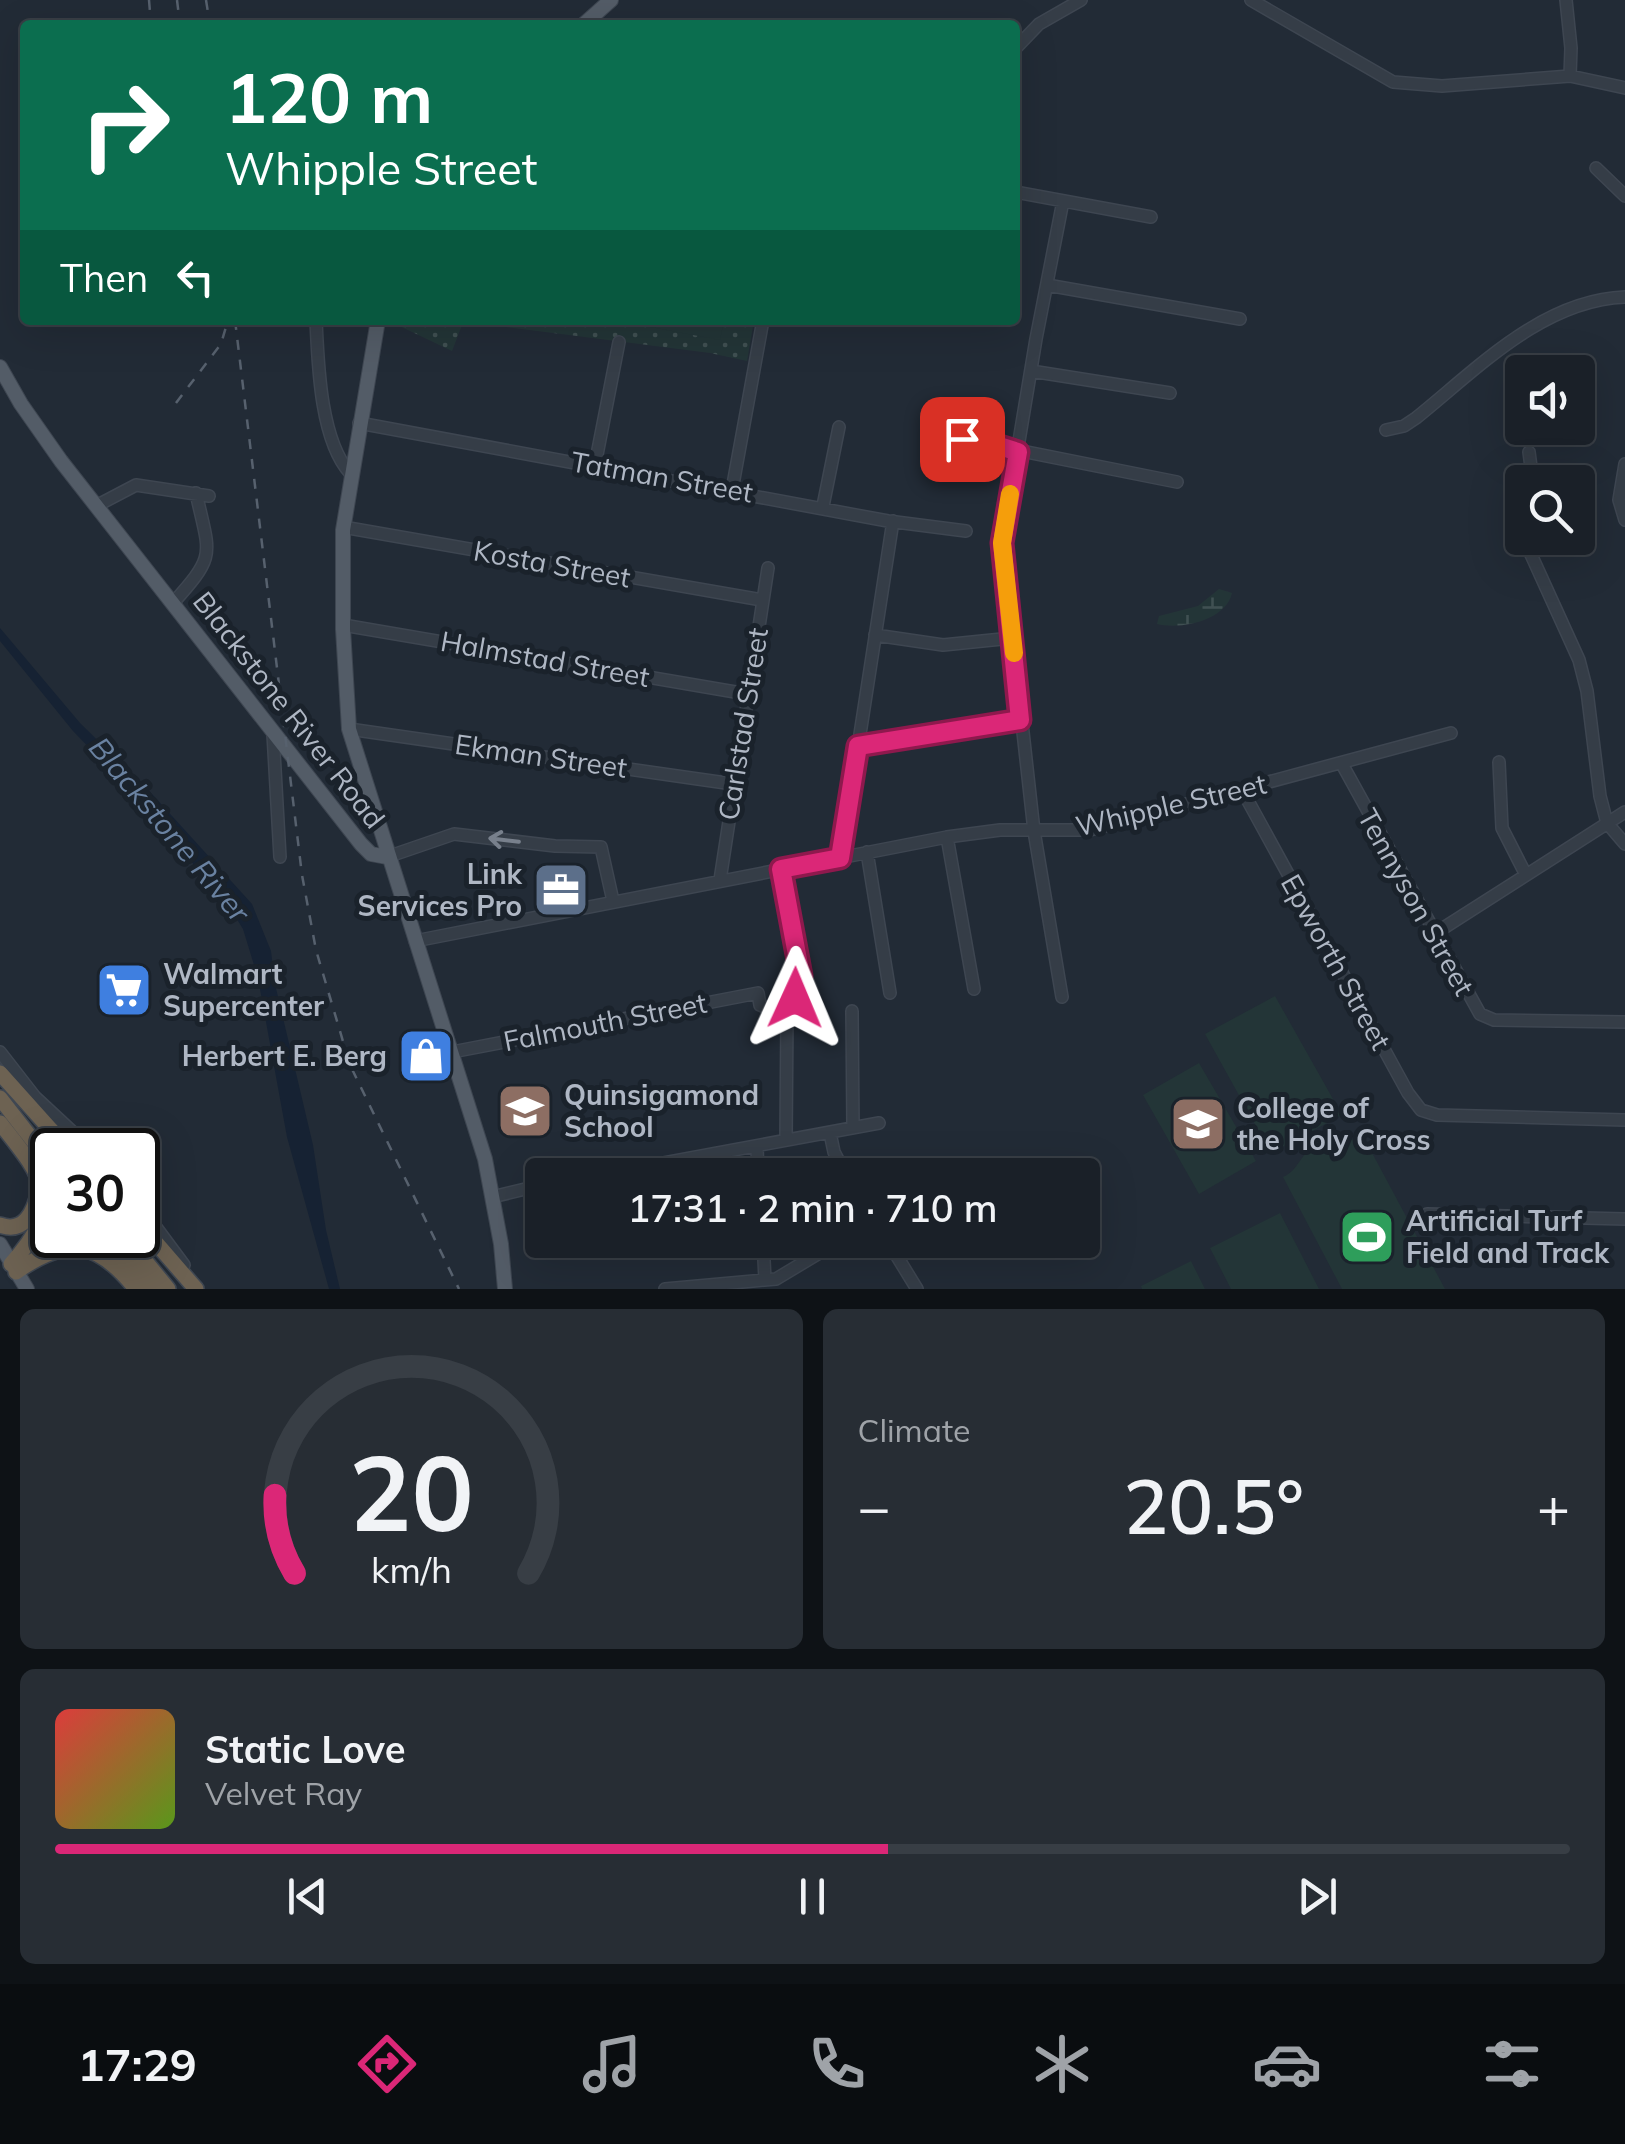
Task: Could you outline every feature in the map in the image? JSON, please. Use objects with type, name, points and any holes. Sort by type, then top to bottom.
[{"type":"highway","points":[[0,1076],[39,1128]]},
{"type":"highway","points":[[0,1076],[48,1128]]},
{"type":"highway","points":[[0,1098],[30,1146]]},
{"type":"highway","points":[[0,1122],[30,1154]]},
{"type":"highway","points":[[0,1225],[14,1228],[30,1214]]},
{"type":"highway","points":[[14,1268],[30,1241]]},
{"type":"highway","points":[[160,1246],[199,1289]]},
{"type":"highway","points":[[14,1268],[53,1250],[78,1247],[112,1261],[136,1289]]},
{"type":"highway","points":[[127,1258],[152,1289]]},
{"type":"highway","points":[[143,1258],[168,1289]]},
{"type":"main road","points":[[588,20],[611,0]]},
{"type":"main road","points":[[377,325],[343,527],[343,625],[349,729],[388,858]]},
{"type":"main road","name":"Blackstone River Road","points":[[0,367],[44,439],[361,844],[371,854],[388,858],[485,1159],[505,1289]]},
{"type":"main road","points":[[0,1244],[26,1289]]},
{"type":"street","points":[[1020,44],[1040,24],[1081,0]]},
{"type":"street","points":[[1251,0],[1393,82],[1442,86],[1570,76],[1625,88]]},
{"type":"street","points":[[1566,0],[1570,76]]},
{"type":"street","points":[[1596,168],[1625,196]]},
{"type":"street","points":[[1020,193],[1151,218]]},
{"type":"street","points":[[1062,997],[1034,830],[1002,543],[1063,200]]},
{"type":"street","points":[[1047,285],[1240,319]]},
{"type":"street","points":[[1386,430],[1416,418],[1487,357],[1535,326],[1577,309],[1625,297]]},
{"type":"street","points":[[316,325],[320,378],[330,430],[337,453],[350,473]]},
{"type":"street","points":[[732,490],[762,325]]},
{"type":"street","points":[[596,466],[619,342]]},
{"type":"street","points":[[1032,371],[1170,394]]},
{"type":"street","name":"Tatman Street","points":[[358,423],[966,531]]},
{"type":"street","points":[[823,506],[839,427]]},
{"type":"street","points":[[962,439],[1176,482]]},
{"type":"street","points":[[1529,452],[1530,465]]},
{"type":"street","points":[[1625,464],[1619,500],[1625,520]]},
{"type":"street","points":[[96,506],[133,486],[202,495],[206,562],[173,603]]},
{"type":"street","points":[[840,858],[893,521]]},
{"type":"street","name":"Kosta Street","points":[[343,527],[762,600]]},
{"type":"street","points":[[1535,555],[1579,660],[1587,691],[1600,796],[1608,823],[1625,844]]},
{"type":"street","name":"Carlstad Street","points":[[720,880],[768,568]]},
{"type":"street","name":"Halmstad Street","points":[[343,625],[747,694]]},
{"type":"street","points":[[875,635],[943,645],[1012,638]]},
{"type":"street","points":[[858,746],[1020,720]]},
{"type":"street","points":[[273,729],[280,857]]},
{"type":"street","name":"Ekman Street","points":[[349,729],[733,784]]},
{"type":"street","name":"Whipple Street","points":[[415,941],[946,837],[1000,830],[1090,830],[1451,733]]},
{"type":"street","points":[[1498,762],[1502,828],[1526,874]]},
{"type":"street","name":"Tennyson Street","points":[[1342,764],[1472,1003],[1486,1018],[1625,1022]]},
{"type":"street","name":"Epworth Street","points":[[1242,790],[1408,1093],[1421,1110],[1437,1115],[1625,1120]]},
{"type":"street","points":[[1434,934],[1625,812]]},
{"type":"street","points":[[388,858],[454,834],[555,846],[601,847],[613,902]]},
{"type":"street","points":[[946,837],[974,989]]},
{"type":"street","points":[[868,852],[890,993]]},
{"type":"street","points":[[781,869],[801,976],[787,1016],[786,1140]]},
{"type":"street","name":"Falmouth Street","points":[[452,1052],[758,994],[760,1005],[787,1016]]},
{"type":"street","points":[[852,1011],[853,1127]]},
{"type":"street","points":[[0,1052],[34,1097],[68,1128]]},
{"type":"street","points":[[695,1158],[879,1124]]},
{"type":"street","points":[[830,1133],[837,1158]]},
{"type":"street","points":[[756,1147],[757,1158]]},
{"type":"street","points":[[492,1197],[525,1190]]},
{"type":"street","points":[[1428,1214],[1625,1219]]},
{"type":"street","points":[[160,1234],[199,1289]]},
{"type":"street","points":[[764,1258],[765,1280]]},
{"type":"street","points":[[665,1289],[765,1280],[787,1274],[813,1258]]},
{"type":"street","points":[[899,1258],[917,1289]]},
{"type":"green space","points":[[397,325],[462,325],[452,351]]},
{"type":"green space","points":[[499,325],[753,325],[747,361]]},
{"type":"green space","points":[[640,325],[723,325],[720,340]]},
{"type":"green space","points":[[1219,589],[1232,593],[1212,616],[1190,624],[1157,624],[1159,616],[1198,606]]},
{"type":"green space","points":[[1275,996],[1342,1115],[1271,1153],[1205,1034]]},
{"type":"green space","points":[[1199,1063],[1256,1161],[1199,1194],[1143,1095]]},
{"type":"green space","points":[[1363,1136],[1445,1289],[1342,1289],[1283,1177],[1319,1145]]},
{"type":"green space","points":[[1280,1213],[1319,1289],[1231,1289],[1210,1248]]},
{"type":"green space","points":[[1191,1261],[1205,1289],[1142,1289],[1141,1286]]},
{"type":"water","name":"Blackstone River","points":[[0,628],[80,723],[152,794],[252,904],[271,951],[340,1289],[329,1289],[287,1137],[258,978],[243,929],[228,905],[136,796],[73,731],[0,641]]},
{"type":"railway","points":[[149,0],[151,20]]},
{"type":"railway","points":[[177,0],[179,20]]},
{"type":"railway","points":[[206,0],[209,20]]},
{"type":"railway","points":[[176,403],[221,344],[227,325]]},
{"type":"railway","points":[[236,325],[302,875],[316,950],[350,1065],[459,1289]]},
{"type":"slow traffic","points":[[1010,494],[1002,543],[1014,653]]},
{"type":"place","name":"Link Services Pro","points":[[561,890]]},
{"type":"place","name":"Walmart Supercenter","points":[[124,990]]},
{"type":"place","name":"Herbert E. Berg","points":[[426,1056]]},
{"type":"place","name":"Quinsigamond School","points":[[525,1111]]},
{"type":"place","name":"College of the Holy Cross","points":[[1198,1124]]},
{"type":"place","name":"Artificial Turf Field and Track","points":[[1367,1237]]},
{"type":"route","points":[[795,998],[801,976],[781,869],[840,858],[858,746],[1020,720],[1002,543],[1018,452],[962,439]]}]
